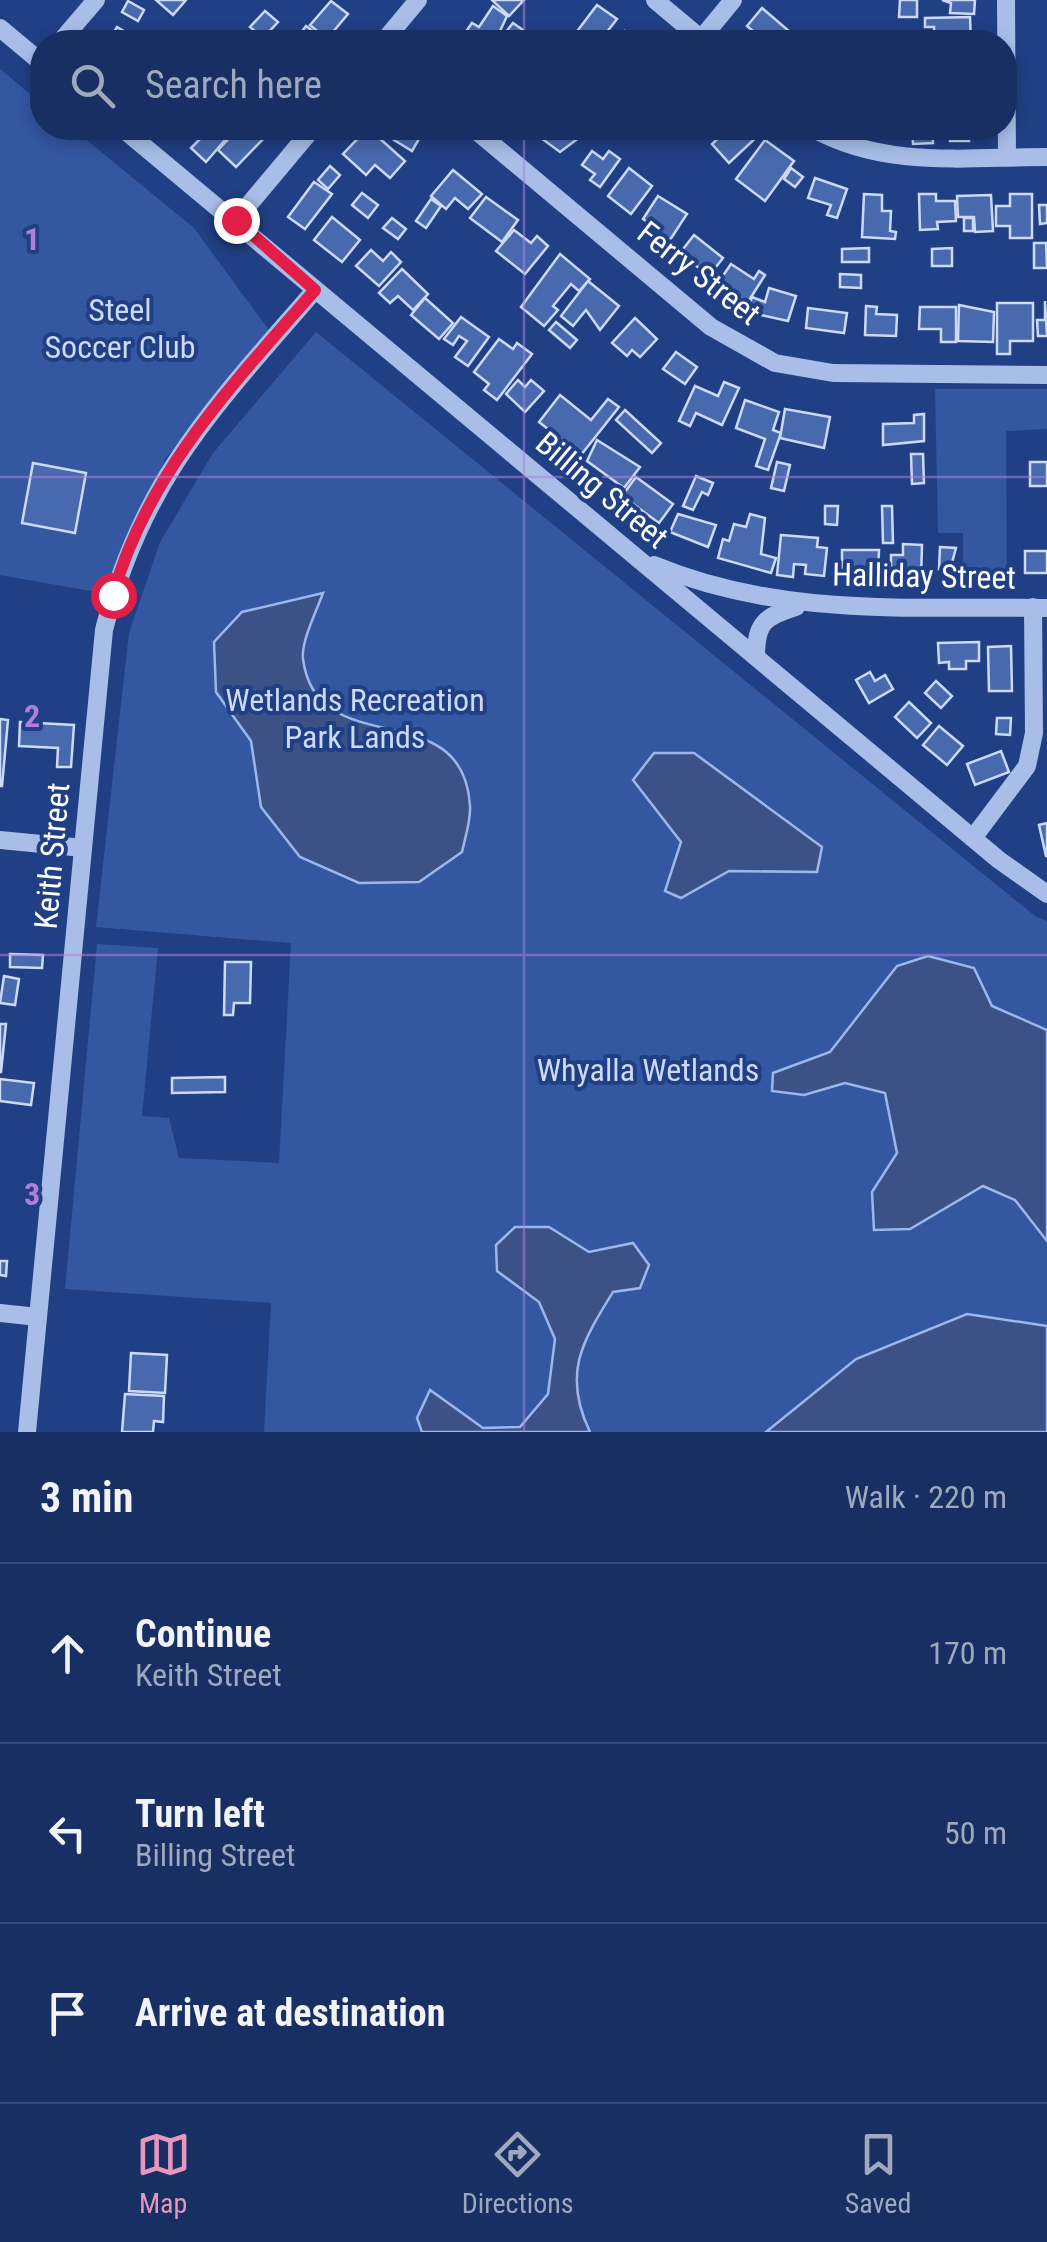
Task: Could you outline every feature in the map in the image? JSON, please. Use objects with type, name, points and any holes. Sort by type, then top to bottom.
[{"type":"street","points":[[70,30],[96,0]]},
{"type":"street","points":[[393,30],[418,0]]},
{"type":"street","points":[[655,0],[690,30]]},
{"type":"street","points":[[711,30],[733,0]]},
{"type":"street","points":[[1006,0],[1006,30]]},
{"type":"street","points":[[0,28],[30,53]]},
{"type":"street","name":"Billing Street","points":[[137,140],[973,838],[1047,894]]},
{"type":"street","points":[[236,220],[303,140]]},
{"type":"street","name":"Ferry Street","points":[[487,140],[710,327],[775,362],[833,373],[1047,375]]},
{"type":"street","points":[[838,140],[863,152],[903,157],[1047,157]]},
{"type":"street","points":[[1006,140],[1006,157]]},
{"type":"street","name":"Keith Street","points":[[27,1432],[104,630],[132,537],[163,478],[196,429],[315,290]]},
{"type":"street","name":"Halliday Street","points":[[637,558],[700,584],[801,605],[1040,608]]},
{"type":"street","name":"Halliday Street","points":[[756,657],[756,630],[767,616],[801,605]]},
{"type":"street","points":[[973,838],[1027,766],[1034,733],[1040,608]]},
{"type":"street","points":[[0,840],[83,848]]},
{"type":"street","points":[[0,1313],[38,1317]]},
{"type":"green space","name":"Steel Soccer Club","points":[[0,69],[30,94],[30,140],[87,140],[194,228],[274,337],[165,459],[113,595],[0,575]]},
{"type":"green space","name":"Whyalla Wetlands","points":[[316,332],[1035,916],[1047,921],[1047,1432],[264,1432],[271,1303],[65,1289],[97,944],[158,948],[142,1116],[169,1118],[179,1158],[279,1163],[291,943],[96,927],[129,633],[160,542],[213,453]]},
{"type":"green space","points":[[935,389],[1047,389],[1047,429],[1006,431],[1007,588],[963,588],[963,533],[938,533]]},
{"type":"shaded area","points":[[323,593],[303,652],[314,691],[334,711],[418,737],[443,749],[461,771],[470,806],[462,852],[419,882],[359,883],[300,857],[261,807],[251,741],[216,692],[214,642],[242,612]]},
{"type":"shaded area","points":[[654,753],[694,753],[822,847],[817,872],[729,871],[681,898],[665,891],[681,842],[633,780]]},
{"type":"shaded area","points":[[928,956],[974,968],[992,1006],[1047,1030],[1047,1241],[1015,1200],[983,1186],[910,1229],[874,1230],[872,1192],[897,1153],[885,1093],[845,1083],[804,1095],[772,1091],[773,1073],[830,1052],[897,966]]},
{"type":"shaded area","points":[[515,1227],[549,1227],[589,1252],[633,1243],[649,1265],[640,1288],[613,1292],[579,1359],[577,1393],[590,1432],[422,1432],[417,1418],[430,1390],[483,1428],[520,1427],[548,1394],[555,1339],[539,1302],[497,1271],[496,1245]]},
{"type":"shaded area","points":[[967,1314],[1047,1326],[1047,1432],[766,1432],[856,1359]]},
{"type":"building","points":[[156,0],[186,0],[173,15]]},
{"type":"building","points":[[492,0],[524,0],[509,16]]},
{"type":"building","points":[[900,0],[917,0],[917,17],[899,17]]},
{"type":"building","points":[[942,0],[975,0],[974,14],[950,13],[951,3]]},
{"type":"building","points":[[128,1],[144,10],[138,21],[122,12]]},
{"type":"building","points":[[331,1],[348,14],[335,30],[316,30],[310,25]]},
{"type":"building","points":[[597,5],[617,19],[608,30],[578,30]]},
{"type":"building","points":[[493,6],[507,16],[501,30],[467,30],[472,23],[479,27]]},
{"type":"building","points":[[762,8],[788,30],[752,30],[747,26]]},
{"type":"building","points":[[265,11],[278,22],[270,30],[250,27]]},
{"type":"building","points":[[970,17],[971,30],[934,30],[925,27],[925,18]]},
{"type":"building","points":[[199,140],[225,140],[206,162],[191,148]]},
{"type":"building","points":[[228,140],[262,140],[236,167],[218,150]]},
{"type":"building","points":[[356,140],[381,140],[405,161],[390,178],[375,165],[366,175],[343,154]]},
{"type":"building","points":[[394,140],[418,140],[412,151]]},
{"type":"building","points":[[544,140],[576,140],[560,152]]},
{"type":"building","points":[[716,140],[754,140],[729,163],[712,144]]},
{"type":"building","points":[[765,140],[794,161],[765,201],[736,179]]},
{"type":"building","points":[[913,140],[933,140],[933,143],[913,144]]},
{"type":"building","points":[[592,151],[603,159],[609,151],[620,159],[600,187],[590,180],[595,174],[582,165]]},
{"type":"building","points":[[330,166],[340,175],[328,189],[318,180]]},
{"type":"building","points":[[629,168],[652,186],[631,214],[608,196]]},
{"type":"building","points":[[791,168],[803,177],[795,187],[784,179]]},
{"type":"building","points":[[453,170],[482,194],[468,209],[455,198],[446,209],[431,196]]},
{"type":"building","points":[[815,178],[847,189],[837,218],[827,215],[831,205],[808,198]]},
{"type":"building","points":[[314,182],[332,194],[305,229],[288,217]]},
{"type":"building","points":[[362,193],[378,205],[368,218],[352,205]]},
{"type":"building","points":[[864,194],[882,195],[882,211],[891,211],[890,231],[896,232],[895,239],[862,237]]},
{"type":"building","points":[[919,194],[936,194],[936,201],[955,201],[956,221],[937,222],[938,229],[920,230]]},
{"type":"building","points":[[1010,194],[1032,194],[1032,238],[1010,238],[1010,226],[996,226],[996,206],[1010,206]]},
{"type":"building","points":[[991,195],[993,231],[975,232],[974,217],[958,217],[957,196]]},
{"type":"building","points":[[658,196],[687,214],[668,243],[647,230],[650,224],[643,219]]},
{"type":"building","points":[[486,197],[518,220],[502,242],[470,218]]},
{"type":"building","points":[[431,199],[441,206],[426,228],[416,221]]},
{"type":"building","points":[[1039,205],[1047,205],[1047,223],[1040,224]]},
{"type":"building","points":[[332,217],[360,240],[342,262],[314,240]]},
{"type":"building","points":[[392,218],[406,229],[398,239],[383,228]]},
{"type":"building","points":[[964,218],[973,218],[973,231],[964,231]]},
{"type":"building","points":[[514,230],[531,243],[537,236],[548,246],[525,274],[496,251]]},
{"type":"building","points":[[694,235],[723,258],[709,276],[680,253]]},
{"type":"building","points":[[1034,243],[1046,243],[1047,268],[1034,268]]},
{"type":"building","points":[[869,248],[869,262],[842,262],[842,249]]},
{"type":"building","points":[[952,248],[952,266],[932,266],[932,249]]},
{"type":"building","points":[[371,250],[383,261],[391,252],[401,262],[379,286],[356,266]]},
{"type":"building","points":[[560,254],[590,279],[579,291],[571,284],[553,306],[558,310],[544,326],[521,307]]},
{"type":"building","points":[[731,264],[754,279],[759,271],[765,275],[748,302],[718,283]]},
{"type":"building","points":[[402,269],[428,294],[413,310],[398,296],[390,303],[379,293]]},
{"type":"building","points":[[840,274],[861,275],[861,288],[840,287]]},
{"type":"building","points":[[588,281],[619,306],[600,330],[586,310],[573,326],[561,316]]},
{"type":"building","points":[[769,288],[796,296],[788,321],[747,312],[752,297],[765,302]]},
{"type":"building","points":[[425,298],[453,323],[439,339],[411,315]]},
{"type":"building","points":[[1045,301],[1047,336],[1038,336],[1037,320],[1045,320]]},
{"type":"building","points":[[997,303],[1033,303],[1033,341],[1010,341],[1010,354],[997,354]]},
{"type":"building","points":[[959,305],[994,312],[993,342],[958,341]]},
{"type":"building","points":[[866,306],[877,307],[876,314],[897,315],[896,336],[865,335]]},
{"type":"building","points":[[920,307],[956,307],[956,342],[941,342],[941,329],[919,329]]},
{"type":"building","points":[[808,308],[847,313],[844,333],[806,328]]},
{"type":"building","points":[[461,317],[489,337],[468,366],[455,357],[467,341],[459,336],[453,345],[444,339]]},
{"type":"building","points":[[635,318],[657,339],[640,357],[632,350],[627,356],[612,343]]},
{"type":"building","points":[[556,322],[577,340],[570,348],[549,330]]},
{"type":"building","points":[[499,339],[513,349],[517,343],[532,354],[497,400],[484,390],[489,384],[474,372]]},
{"type":"building","points":[[676,352],[697,367],[685,384],[663,369]]},
{"type":"building","points":[[518,380],[525,387],[531,380],[544,391],[525,412],[506,394]]},
{"type":"building","points":[[724,382],[739,388],[722,425],[696,413],[690,426],[679,421],[695,386],[718,396]]},
{"type":"building","points":[[560,395],[591,420],[608,399],[619,407],[581,455],[539,422]]},
{"type":"building","points":[[745,400],[779,412],[773,430],[781,433],[768,470],[756,466],[765,439],[736,428]]},
{"type":"building","points":[[785,409],[830,417],[824,448],[780,438]]},
{"type":"building","points":[[625,410],[661,443],[652,453],[616,420]]},
{"type":"building","points":[[924,414],[924,441],[883,445],[883,424],[914,423],[914,415]]},
{"type":"building","points":[[597,440],[640,467],[624,488],[587,461]]},
{"type":"building","points":[[911,454],[923,454],[924,483],[912,484]]},
{"type":"building","points":[[777,462],[790,465],[784,491],[771,488]]},
{"type":"building","points":[[1030,462],[1047,462],[1047,486],[1030,486]]},
{"type":"building","points":[[33,463],[86,473],[75,533],[22,523]]},
{"type":"building","points":[[696,476],[713,483],[708,495],[702,492],[693,510],[683,506]]},
{"type":"building","points":[[636,477],[673,504],[659,523],[622,496]]},
{"type":"building","points":[[825,506],[838,506],[837,525],[825,524]]},
{"type":"building","points":[[882,506],[892,506],[893,543],[883,543]]},
{"type":"building","points":[[678,514],[716,525],[708,547],[670,532]]},
{"type":"building","points":[[750,514],[765,518],[761,554],[776,558],[771,573],[718,558],[723,539],[729,541],[734,524],[746,527]]},
{"type":"building","points":[[781,535],[818,538],[817,547],[827,548],[824,576],[805,574],[806,565],[794,564],[793,577],[777,575]]},
{"type":"building","points":[[903,544],[922,545],[921,579],[891,578],[891,555],[903,555]]},
{"type":"building","points":[[940,547],[956,548],[950,570],[939,569]]},
{"type":"building","points":[[842,550],[879,550],[878,576],[842,575]]},
{"type":"building","points":[[1025,551],[1047,551],[1047,573],[1025,573]]},
{"type":"building","points":[[979,642],[979,661],[966,661],[966,669],[949,669],[949,662],[939,663],[938,643]]},
{"type":"building","points":[[1011,646],[1012,691],[989,691],[988,647]]},
{"type":"building","points":[[870,672],[875,681],[885,675],[893,689],[869,703],[856,680]]},
{"type":"building","points":[[936,681],[952,696],[941,708],[925,693]]},
{"type":"building","points":[[909,702],[931,723],[917,738],[895,717]]},
{"type":"building","points":[[997,718],[1011,718],[1010,735],[996,734]]},
{"type":"building","points":[[0,719],[8,720],[2,786],[0,786]]},
{"type":"building","points":[[20,722],[74,725],[71,767],[57,767],[58,748],[19,746]]},
{"type":"building","points":[[939,726],[963,746],[947,765],[923,745]]},
{"type":"building","points":[[1001,751],[1009,772],[975,785],[967,764]]},
{"type":"building","points":[[1047,823],[1047,856],[1046,856],[1039,825]]},
{"type":"building","points":[[10,954],[43,955],[42,968],[10,967]]},
{"type":"building","points":[[225,962],[251,962],[250,1003],[234,1003],[233,1015],[224,1015]]},
{"type":"building","points":[[4,976],[19,979],[15,1005],[0,1003]]},
{"type":"building","points":[[0,1024],[6,1024],[1,1072],[0,1072]]},
{"type":"building","points":[[225,1077],[225,1092],[172,1093],[172,1078]]},
{"type":"building","points":[[0,1079],[34,1083],[31,1105],[0,1101]]},
{"type":"building","points":[[0,1261],[7,1261],[6,1276],[0,1275]]},
{"type":"building","points":[[131,1353],[167,1355],[165,1393],[129,1391]]},
{"type":"building","points":[[125,1394],[164,1396],[163,1422],[154,1421],[153,1432],[122,1432]]},
{"type":"route","points":[[113,595],[132,537],[163,478],[196,429],[315,290],[236,220]]},
{"type":"park label","name":"Wetlands Recreation Park Lands","points":[[355,718]]}]
